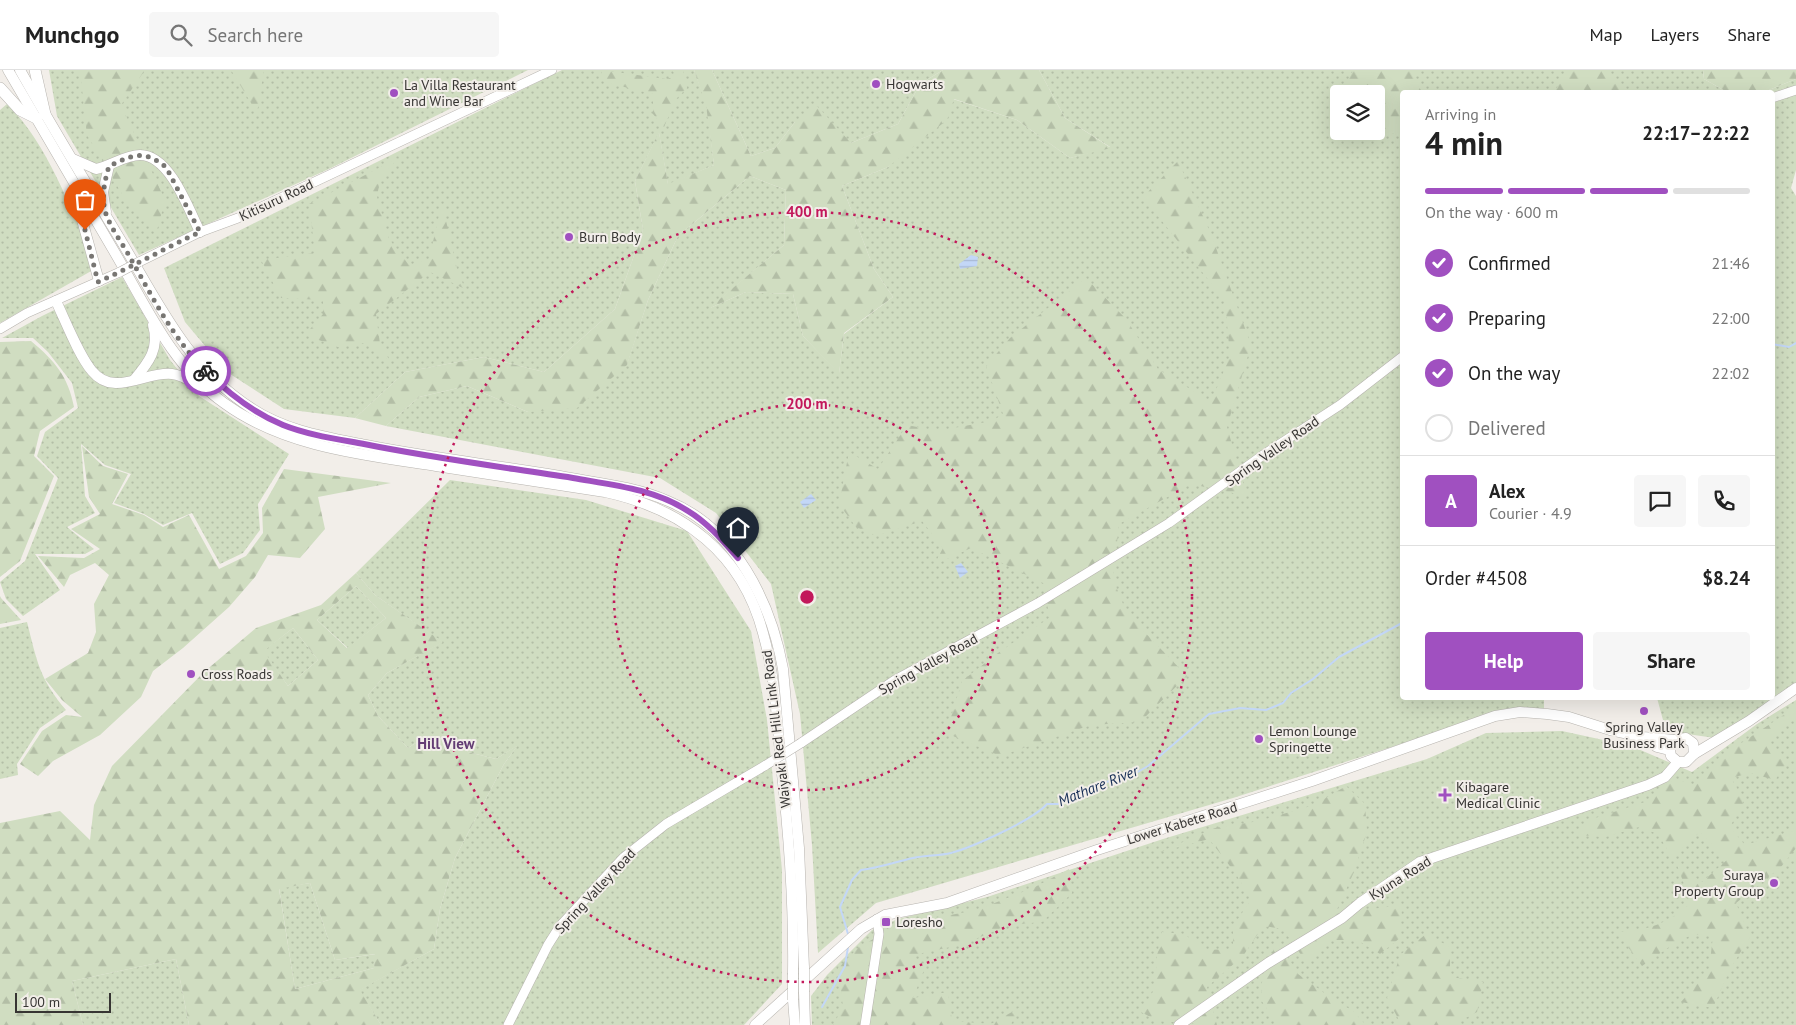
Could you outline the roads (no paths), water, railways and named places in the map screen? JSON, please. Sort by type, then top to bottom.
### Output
[{"type":"main road","name":"Waiyaki Red Hill Link Road","points":[[8,70],[72,158],[167,321],[193,358],[224,389],[271,420],[314,434],[390,450],[635,489],[670,501],[689,512],[722,540],[758,589],[778,640],[783,668],[799,848],[805,1025]]},
{"type":"main road","name":"Waiyaki Red Hill Link Road","points":[[20,70],[71,178],[151,320],[201,385],[223,403],[249,420],[290,437],[318,445],[399,461],[605,492],[630,498],[654,506],[683,520],[720,551],[750,596],[763,631],[770,664],[794,913],[793,1000],[795,1025]]},
{"type":"main road","points":[[0,88],[20,110],[41,116],[35,70]]},
{"type":"main road","points":[[72,158],[91,168],[109,166],[130,156],[141,155],[158,161],[166,167],[174,180],[200,232]]},
{"type":"main road","points":[[107,218],[103,192],[109,166]]},
{"type":"main road","points":[[71,178],[98,282]]},
{"type":"main road","points":[[56,301],[92,372],[103,380],[114,384],[149,376],[172,374],[201,385]]},
{"type":"main road","points":[[134,380],[149,362],[154,350],[156,340],[151,320]]},
{"type":"main road","points":[[1643,737],[1672,756],[1686,762],[1694,754],[1705,750],[1715,740],[1749,721],[1796,688]]},
{"type":"main road","name":"Lower Kabete Road","points":[[755,1025],[858,932],[877,919],[890,914],[947,903],[1097,850],[1312,781],[1495,716],[1520,712],[1547,714],[1643,737]]},
{"type":"main road","points":[[1643,737],[1674,740],[1686,738],[1693,743],[1715,740]]},
{"type":"main road","points":[[1672,756],[1674,740]]},
{"type":"main road","points":[[1693,743],[1694,754]]},
{"type":"main road","name":"Kyuna Road","points":[[1179,1025],[1261,968],[1342,918],[1360,903],[1420,862],[1648,785],[1664,777],[1672,756]]},
{"type":"street","name":"Kitisuru Road","points":[[0,329],[27,313],[120,272],[200,232],[238,218],[552,70]]},
{"type":"street","points":[[1775,97],[1796,90]]},
{"type":"street","name":"Spring Valley Road","points":[[508,1025],[548,945],[560,926],[623,858],[666,824],[802,743],[900,677],[1038,603],[1169,523],[1263,455],[1340,405],[1400,359]]},
{"type":"street","points":[[865,1025],[878,934],[877,919]]},
{"type":"water","points":[[971,255],[978,257],[977,266],[960,269],[959,264]]},
{"type":"water","points":[[811,494],[816,500],[804,508],[800,502]]},
{"type":"water","points":[[961,563],[968,572],[960,578],[955,566]]},
{"type":"waterway","name":"Mathare River","points":[[1775,345],[1789,347],[1796,343]]},
{"type":"waterway","name":"Mathare River","points":[[848,934],[840,907],[852,880],[861,870],[913,858],[961,850],[1016,825],[1047,804],[1058,804],[1103,783],[1136,773],[1148,766],[1209,714],[1240,708],[1266,710],[1283,703],[1291,693],[1313,679],[1339,657],[1400,624]]},
{"type":"waterway","points":[[822,1007],[845,966],[848,947]]},
{"type":"place","name":"Hogwarts","points":[[876,84]]},
{"type":"place","name":"La Villa Restaurant and Wine Bar","points":[[394,93]]},
{"type":"place","name":"Burn Body","points":[[569,237]]},
{"type":"place","name":"Cross Roads","points":[[191,674]]},
{"type":"place","name":"Spring Valley Business Park","points":[[1644,711]]},
{"type":"place","name":"Lemon Lounge Springette","points":[[1259,739]]},
{"type":"place","name":"Kibagare Medical Clinic","points":[[1445,795]]},
{"type":"place","name":"Suraya Property Group","points":[[1774,883]]},
{"type":"place","name":"Loresho","points":[[886,922]]},
{"type":"district","name":"Hill View","points":[[446,744]]}]
